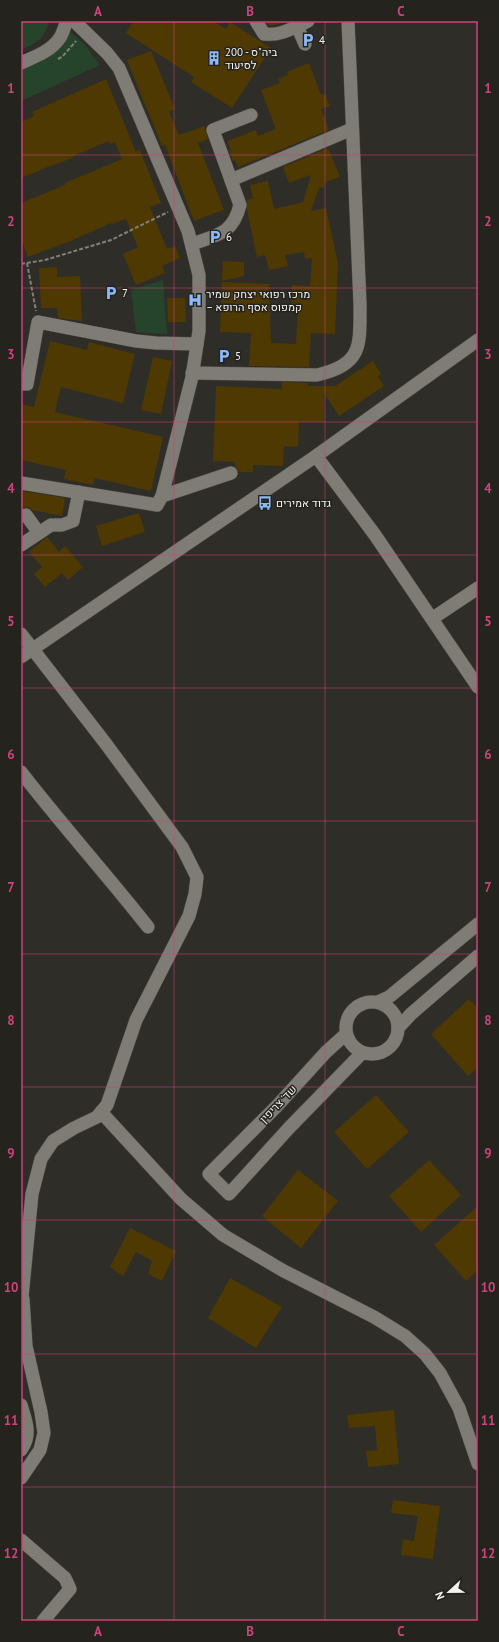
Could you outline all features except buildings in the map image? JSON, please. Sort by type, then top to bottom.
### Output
[{"type":"street","points":[[21,63],[50,48],[59,39],[67,21]]},
{"type":"street","points":[[21,483],[157,505],[162,496],[192,373],[197,344],[200,300],[199,275],[192,244],[119,68],[107,53],[74,21]]},
{"type":"street","points":[[256,21],[264,34],[271,35],[281,34],[302,24],[305,44]]},
{"type":"street","points":[[192,373],[317,375],[331,372],[343,367],[351,360],[357,347],[360,332],[360,311],[348,21]]},
{"type":"street","points":[[192,244],[231,227],[238,217],[240,205],[213,130],[251,115]]},
{"type":"street","points":[[231,180],[270,162],[352,129]]},
{"type":"street","points":[[21,384],[27,384],[38,322],[156,344],[197,344]]},
{"type":"street","points":[[21,657],[32,648],[316,456],[478,340]]},
{"type":"street","points":[[316,456],[375,535],[433,618],[478,687]]},
{"type":"street","points":[[162,496],[231,473]]},
{"type":"street","points":[[21,545],[52,525],[62,525],[73,521],[79,492]]},
{"type":"street","points":[[21,516],[26,515],[39,533]]},
{"type":"street","points":[[433,618],[478,588]]},
{"type":"street","points":[[21,634],[106,744],[182,847],[197,877],[195,894],[189,916],[136,1020],[107,1105],[97,1117],[74,1128],[53,1141],[41,1159],[32,1194],[22,1303],[26,1346],[26,1366],[41,1412],[44,1433],[40,1450],[21,1478]]},
{"type":"street","points":[[21,772],[55,816],[129,902],[148,928]]},
{"type":"street","points":[[378,1002],[393,1012],[397,1019],[397,1037],[387,1050],[379,1054],[371,1055],[362,1053],[352,1045],[346,1034],[347,1021],[353,1010],[365,1003],[378,1002],[389,996],[478,924]]},
{"type":"street","points":[[398,1028],[411,1014],[478,956]]},
{"type":"street","name":"שד' צריפין","points":[[346,1034],[326,1052],[276,1107],[209,1174],[229,1194],[289,1128],[362,1053]]},
{"type":"street","points":[[101,1112],[181,1199],[223,1235],[282,1270],[374,1317],[405,1336],[425,1354],[440,1373],[459,1408],[478,1464]]},
{"type":"street","points":[[21,1405],[28,1426],[26,1444],[21,1450]]},
{"type":"street","points":[[21,1540],[65,1578],[70,1589],[43,1621]]},
{"type":"path","points":[[21,264],[45,260],[111,240],[178,208]]},
{"type":"path","points":[[27,263],[38,322]]},
{"type":"green space","points":[[21,21],[49,22],[43,36],[33,44],[23,49],[21,45]]},
{"type":"green space","points":[[68,30],[84,44],[100,65],[21,101],[21,67]]},
{"type":"green space","points":[[163,280],[167,334],[136,332],[131,290]]},
{"type":"place","name":"4","points":[[308,40]]},
{"type":"place","name":"200 - ביה\"ס לסיעוד","points":[[214,58]]},
{"type":"place","name":"6","points":[[215,237]]},
{"type":"place","name":"7","points":[[111,293]]},
{"type":"place","name":"מרכז רפואי יצחק שמיר – קמפוס אסף הרופא","points":[[195,300]]},
{"type":"place","name":"5","points":[[224,356]]},
{"type":"place","name":"גדוד אמירים","points":[[265,503]]}]
